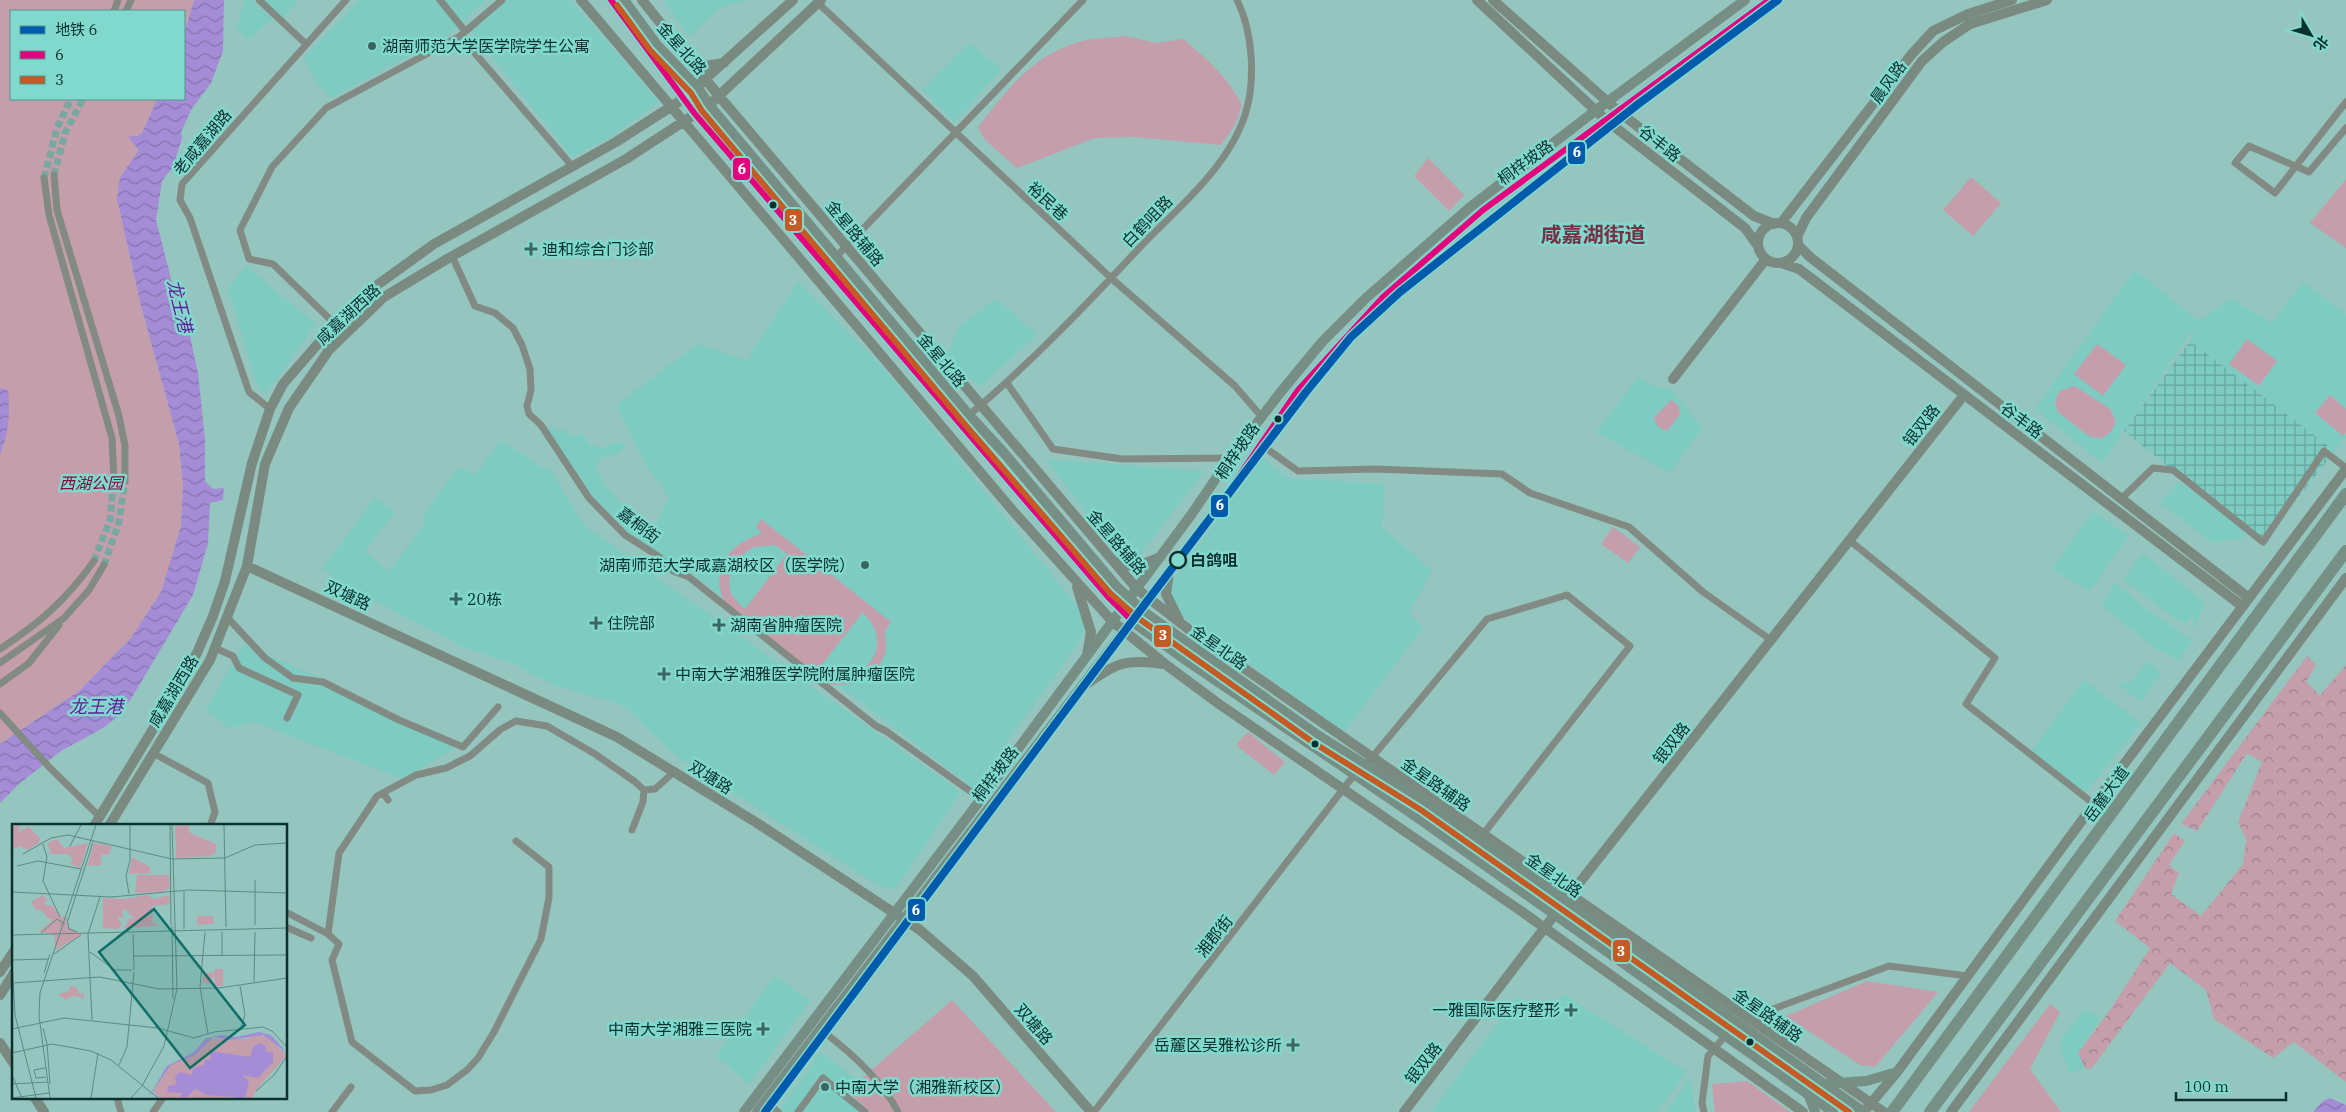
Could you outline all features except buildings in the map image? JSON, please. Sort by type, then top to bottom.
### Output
[{"type":"highway","name":"岳麓大道","points":[[1892,1112],[2346,494]]},
{"type":"highway","points":[[1930,1112],[2346,551]]},
{"type":"main road","name":"金星北路","points":[[611,0],[695,114],[1120,611],[1833,1112]]},
{"type":"main road","name":"金星北路","points":[[624,0],[657,45],[698,88],[709,105],[969,416],[1004,453],[1129,599],[1141,610],[1319,736],[1369,761],[1481,837],[1568,898],[1737,1023],[1864,1112]]},
{"type":"main road","name":"桐梓坡路","points":[[757,1112],[820,1029],[981,799],[1137,589],[1230,458],[1322,342],[1366,298],[1469,208],[1595,111],[1746,0]]},
{"type":"main road","name":"桐梓坡路","points":[[744,1112],[1083,686],[1217,508],[1298,390],[1383,297],[1483,210],[1607,121],[1769,0]]},
{"type":"main road","points":[[1824,1084],[1866,1081],[1898,1072]]},
{"type":"main road","points":[[1808,1095],[1815,1112]]},
{"type":"street","points":[[259,0],[306,44]]},
{"type":"street","name":"老咸嘉湖路","points":[[270,409],[249,392],[190,218],[180,200],[182,184],[346,0]]},
{"type":"street","points":[[440,0],[463,34],[573,166]]},
{"type":"street","points":[[336,325],[273,264],[249,259],[240,230],[272,167],[326,108],[463,34],[502,0]]},
{"type":"street","points":[[580,0],[685,121],[1006,503],[1075,581],[1124,632],[1164,664],[1545,929],[1803,1112]]},
{"type":"street","name":"金星路辅路","points":[[642,0],[719,96],[1137,589],[1148,600],[1369,761]]},
{"type":"street","name":"咸嘉湖西路","points":[[95,824],[175,693],[197,653],[213,616],[235,541],[252,462],[270,409],[283,384],[336,325],[373,288],[434,244],[616,142],[672,107],[698,88],[792,0]]},
{"type":"street","points":[[836,257],[1083,0]]},
{"type":"street","name":"白鹤咀路","points":[[969,416],[1007,383],[1111,278],[1210,175],[1231,147],[1245,115],[1250,82],[1250,48],[1237,0]]},
{"type":"street","name":"谷丰路","points":[[1478,0],[1595,111],[1745,228],[1758,246]]},
{"type":"street","name":"谷丰路","points":[[1493,0],[1619,112],[1754,216],[1777,223]]},
{"type":"street","name":"晨风路","points":[[1777,223],[1933,30],[1968,14],[2012,0]]},
{"type":"street","name":"晨风路","points":[[1797,241],[1806,218],[1922,62],[1943,42],[1970,24],[2047,0]]},
{"type":"street","name":"咸嘉湖西路","points":[[110,824],[210,660],[247,566],[265,464],[289,408],[329,350],[384,297],[452,256],[626,159],[709,105],[819,1]]},
{"type":"street","name":"裕民巷","points":[[819,1],[955,133],[1111,278],[1235,386],[1262,416]]},
{"type":"street","points":[[689,59],[704,66],[724,63]]},
{"type":"street","points":[[2346,102],[2297,166],[2275,193],[2235,163],[2249,146],[2297,166],[2309,172],[2346,128]]},
{"type":"street","points":[[54,175],[57,210],[119,416],[125,446],[125,481]]},
{"type":"street","points":[[44,178],[49,215],[112,438],[114,480]]},
{"type":"street","points":[[1777,223],[1791,228],[1797,241],[1792,257],[1781,263],[1766,259],[1758,246],[1758,240],[1763,230],[1777,223]]},
{"type":"street","name":"谷丰路","points":[[1797,241],[1810,257],[2248,598]]},
{"type":"street","name":"嘉桐街","points":[[452,256],[475,306],[495,313],[513,328],[530,369],[531,390],[527,406],[528,414],[541,425],[599,511],[625,535],[658,556],[673,570],[689,577],[876,726],[886,731],[981,799]]},
{"type":"street","points":[[1673,379],[1766,259]]},
{"type":"street","name":"谷丰路","points":[[1781,263],[1799,270],[2242,606]]},
{"type":"street","points":[[1007,383],[1053,449],[1122,459],[1230,458]]},
{"type":"street","name":"银双路","points":[[1404,1112],[1568,898],[1964,395]]},
{"type":"street","points":[[1260,444],[1298,471],[1375,469],[1502,474],[1530,493],[1628,527],[1703,592],[1771,640]]},
{"type":"street","points":[[1864,1112],[1898,1072],[2094,804],[2346,468],[2324,451],[2264,542],[2173,470],[2153,468],[2121,499]]},
{"type":"street","points":[[1849,540],[1994,658],[1966,704],[2094,804]]},
{"type":"street","points":[[1112,560],[1121,565],[1130,566],[1144,564],[1160,557]]},
{"type":"street","points":[[0,649],[44,619],[72,591],[94,561]]},
{"type":"street","points":[[0,684],[29,663],[64,618],[89,590],[104,565]]},
{"type":"street","name":"双塘路","points":[[247,566],[618,737],[675,771],[920,930],[973,976],[1093,1112]]},
{"type":"street","points":[[1169,572],[1166,594],[1182,625]]},
{"type":"street","points":[[1951,1112],[2346,578]]},
{"type":"street","points":[[1075,581],[1085,606],[1091,632],[1087,655]]},
{"type":"street","points":[[1369,761],[1487,619],[1567,595],[1630,646],[1481,837]]},
{"type":"street","points":[[227,617],[265,658],[292,678],[323,682],[399,720],[463,747],[498,707]]},
{"type":"street","points":[[0,663],[64,618]]},
{"type":"street","points":[[215,648],[233,656],[239,668],[298,695],[287,718]]},
{"type":"street","points":[[1083,686],[1105,670],[1129,661],[1164,664]]},
{"type":"street","points":[[0,713],[50,768],[100,816]]},
{"type":"street","points":[[328,934],[339,853],[377,796],[416,775],[446,768],[470,756],[501,729],[516,721],[547,726],[595,754],[644,790],[655,790],[675,771]]},
{"type":"street","points":[[153,754],[208,783],[216,812],[211,824]]},
{"type":"street","name":"湘郡街","points":[[1093,1112],[1354,776]]},
{"type":"street","points":[[632,830],[643,802],[644,790]]},
{"type":"street","points":[[383,793],[388,800]]},
{"type":"street","points":[[288,913],[328,934],[339,944],[332,960],[352,1042],[415,1090],[431,1090],[447,1084],[467,1070],[478,1058],[494,1032],[541,939],[549,897],[549,867],[516,841]]},
{"type":"street","name":"金星路辅路","points":[[1568,898],[1884,1112]]},
{"type":"street","points":[[288,928],[311,938]]},
{"type":"street","points":[[0,972],[12,953]]},
{"type":"street","points":[[1737,1023],[1889,966],[1968,976]]},
{"type":"street","points":[[0,995],[12,975]]},
{"type":"street","points":[[820,1029],[849,1051],[893,1102],[898,1112]]},
{"type":"street","points":[[1704,1112],[1702,1103],[1708,1056],[1725,1036]]},
{"type":"street","points":[[0,1043],[12,1061]]},
{"type":"street","points":[[798,1112],[824,1078],[865,1112]]},
{"type":"street","points":[[332,1112],[351,1087]]},
{"type":"street","points":[[36,1100],[44,1112]]},
{"type":"street","points":[[153,1112],[162,1100]]},
{"type":"street","points":[[765,1101],[778,1112]]},
{"type":"shaded area","points":[[245,0],[252,0],[272,19],[249,39],[236,29]]},
{"type":"shaded area","points":[[264,0],[298,0],[282,20]]},
{"type":"shaded area","name":"湖南师范大学医学院学生公寓","points":[[359,0],[486,0],[449,35],[331,98],[314,79],[304,58]]},
{"type":"shaded area","points":[[501,0],[571,0],[659,102],[608,139],[572,157],[470,30]]},
{"type":"shaded area","points":[[663,0],[748,0],[719,8],[689,37]]},
{"type":"shaded area","points":[[969,43],[1002,69],[954,122],[922,89]]},
{"type":"shaded area","points":[[246,266],[316,324],[266,394],[256,382],[228,289]]},
{"type":"shaded area","points":[[2135,270],[2199,321],[2231,298],[2272,323],[2303,282],[2346,314],[2346,437],[2335,451],[2190,341],[2197,324],[2102,463],[2035,409]]},
{"type":"shaded area","name":"湖南师范大学咸嘉湖校区（医学院）","points":[[798,281],[887,372],[1088,619],[1080,641],[973,788],[683,567],[675,571],[630,538],[586,494],[545,432],[550,425],[557,432],[565,429],[570,436],[584,434],[589,445],[595,443],[599,449],[616,442],[626,443],[619,454],[600,458],[595,467],[608,489],[627,509],[654,527],[669,497],[648,469],[616,405],[698,344],[747,360]]},
{"type":"shaded area","points":[[997,299],[1037,335],[979,387],[946,355],[959,326]]},
{"type":"shaded area","points":[[2190,341],[2335,451],[2263,542],[2124,431]]},
{"type":"shaded area","points":[[1639,376],[1649,384],[1672,390],[1702,428],[1670,473],[1596,432]]},
{"type":"shaded area","name":"中南大学湘雅医学院附属肿瘤医院","points":[[501,440],[543,468],[549,468],[585,526],[961,792],[895,889],[881,887],[677,757],[622,705],[553,685],[512,663],[465,648],[344,585],[322,569],[375,497],[395,512],[365,551],[389,571],[424,525],[423,516],[458,467],[475,475]]},
{"type":"shaded area","points":[[1263,458],[1289,478],[1385,484],[1382,528],[1432,570],[1409,614],[1423,628],[1344,732],[1179,614],[1169,586]]},
{"type":"shaded area","points":[[1045,459],[1205,471],[1129,569]]},
{"type":"shaded area","points":[[2179,481],[2247,533],[2243,539],[2212,542],[2160,503]]},
{"type":"shaded area","points":[[2093,511],[2129,536],[2090,591],[2052,569]]},
{"type":"shaded area","points":[[2144,554],[2205,603],[2193,631],[2193,615],[2187,623],[2174,618],[2124,580],[2135,563]]},
{"type":"shaded area","points":[[2114,582],[2145,608],[2192,640],[2179,660],[2156,649],[2102,606]]},
{"type":"shaded area","points":[[243,644],[335,685],[397,723],[455,747],[403,779],[254,722],[229,728],[206,710]]},
{"type":"shaded area","points":[[2147,662],[2161,673],[2141,701],[2119,686],[2122,681],[2130,683]]},
{"type":"shaded area","points":[[2084,680],[2141,723],[2084,794],[2030,753]]},
{"type":"shaded area","name":"中南大学湘雅三医院","points":[[775,976],[810,1001],[749,1084],[716,1056]]},
{"type":"shaded area","points":[[1563,994],[1687,1072],[1657,1112],[1431,1112],[1517,997],[1548,1016]]},
{"type":"shaded area","points":[[2085,1009],[2100,1019],[2078,1053],[2085,1068],[2069,1073],[2062,1052],[2061,1039]]},
{"type":"shaded area","name":"中南大学（湘雅新校区）","points":[[821,1052],[859,1081],[849,1093],[870,1112],[778,1112]]},
{"type":"shaded area","points":[[1690,1078],[1696,1112],[1665,1112]]},
{"type":"green space","name":"西湖公园","points":[[0,0],[194,0],[185,31],[185,10],[10,10],[10,100],[157,100],[142,133],[129,138],[139,150],[120,177],[117,199],[141,306],[179,444],[183,485],[181,526],[161,592],[130,639],[79,691],[0,744]]},
{"type":"green space","points":[[1124,36],[1157,43],[1183,39],[1223,77],[1242,105],[1235,125],[1221,145],[1135,137],[1095,138],[1017,168],[985,140],[978,127],[1011,86],[1035,64],[1064,47],[1082,41]]},
{"type":"green space","points":[[1428,158],[1464,195],[1449,211],[1414,176]]},
{"type":"green space","points":[[1971,177],[2001,203],[1973,236],[1943,210]]},
{"type":"green space","points":[[2346,179],[2346,248],[2310,223]]},
{"type":"green space","points":[[2247,339],[2277,361],[2259,386],[2229,364]]},
{"type":"green space","points":[[2097,344],[2126,365],[2103,396],[2074,374]]},
{"type":"green space","points":[[2075,386],[2110,409],[2116,421],[2111,432],[2102,438],[2090,437],[2058,412],[2055,403],[2059,391]]},
{"type":"green space","points":[[2330,395],[2346,409],[2346,432],[2343,436],[2315,413]]},
{"type":"green space","points":[[1671,400],[1678,405],[1680,414],[1668,430],[1663,430],[1656,424],[1654,417]]},
{"type":"green space","points":[[761,519],[891,622],[885,631],[886,650],[879,668],[872,676],[852,684],[829,685],[726,605],[719,580],[724,560],[739,544],[762,533],[756,527]],"holes":[[[775,545],[787,554],[745,609],[731,593],[729,582],[733,561],[754,547]],[[863,612],[873,626],[877,638],[874,656],[869,664],[854,674],[844,676],[828,673],[820,667]]]},
{"type":"green space","points":[[1613,527],[1640,547],[1628,563],[1601,544]]},
{"type":"green space","points":[[2307,656],[2316,665],[2306,682],[2320,695],[2346,665],[2346,1082],[2294,1042],[2273,1058],[2214,1019],[2206,990],[2170,963],[2091,1069],[2085,1068],[2078,1053],[2110,1010],[2150,948],[2115,921],[2174,833],[2185,841],[2169,865],[2179,873],[2171,894],[2201,916],[2243,864],[2246,839],[2238,822],[2262,762],[2247,753],[2197,831],[2181,824]]},
{"type":"green space","points":[[1248,732],[1285,762],[1274,775],[1236,745]]},
{"type":"green space","points":[[1867,981],[1938,992],[1875,1067],[1860,1065],[1786,1016]]},
{"type":"green space","points":[[952,1000],[1056,1112],[870,1112],[849,1093],[859,1081]]},
{"type":"green space","points":[[2050,1004],[2060,1012],[2030,1069],[2061,1112],[1969,1112]]},
{"type":"green space","points":[[1747,1081],[1790,1112],[1715,1112],[1712,1084]]},
{"type":"water","name":"龙王港","points":[[194,0],[224,0],[223,51],[211,83],[191,110],[181,132],[182,138],[173,167],[162,181],[156,220],[176,298],[188,327],[198,373],[205,439],[205,481],[213,489],[224,488],[223,500],[210,503],[208,543],[193,595],[131,699],[117,717],[103,728],[61,751],[20,783],[0,803],[0,744],[79,691],[130,639],[161,592],[181,526],[183,485],[179,444],[141,306],[117,199],[120,177],[139,150],[129,138],[130,136],[137,136],[142,133],[157,100],[185,100],[185,31]]},
{"type":"water","points":[[0,388],[8,390],[9,407],[7,431],[0,455]]},
{"type":"water","points":[[2330,1098],[2346,1105],[2346,1112],[2313,1112],[2323,1101]]},
{"type":"tunnel","points":[[44,178],[57,128],[71,100]]},
{"type":"tunnel","points":[[54,175],[65,133],[82,100]]},
{"type":"tunnel","points":[[94,561],[110,520],[114,480]]},
{"type":"tunnel","points":[[104,565],[119,522],[125,481]]},
{"type":"metro line","name":"6","points":[[765,1112],[1148,600],[1306,392],[1351,337],[1400,292],[1637,105],[1778,0]]},
{"type":"transit line","name":"6","points":[[611,0],[695,114],[1109,598],[1132,621],[1217,508],[1298,390],[1383,297],[1483,210],[1769,0]]},
{"type":"transit line","name":"3","points":[[617,5],[650,50],[691,93],[702,111],[962,421],[1110,593],[1138,618],[1314,743],[1421,810],[1849,1112]]},
{"type":"place","name":"湖南师范大学医学院学生公寓","points":[[372,46]]},
{"type":"place","name":"迪和综合门诊部","points":[[531,249]]},
{"type":"place","name":"白鸽咀","points":[[1178,560]]},
{"type":"place","name":"湖南师范大学咸嘉湖校区（医学院）","points":[[865,565]]},
{"type":"place","name":"20栋","points":[[456,599]]},
{"type":"place","name":"住院部","points":[[596,623]]},
{"type":"place","name":"湖南省肿瘤医院","points":[[719,625]]},
{"type":"place","name":"中南大学湘雅医学院附属肿瘤医院","points":[[664,674]]},
{"type":"place","name":"一雅国际医疗整形","points":[[1571,1010]]},
{"type":"place","name":"中南大学湘雅三医院","points":[[763,1029]]},
{"type":"place","name":"岳麓区吴雅松诊所","points":[[1293,1045]]},
{"type":"place","name":"中南大学（湘雅新校区）","points":[[825,1087]]},
{"type":"district","name":"咸嘉湖街道","points":[[1593,234]]}]
